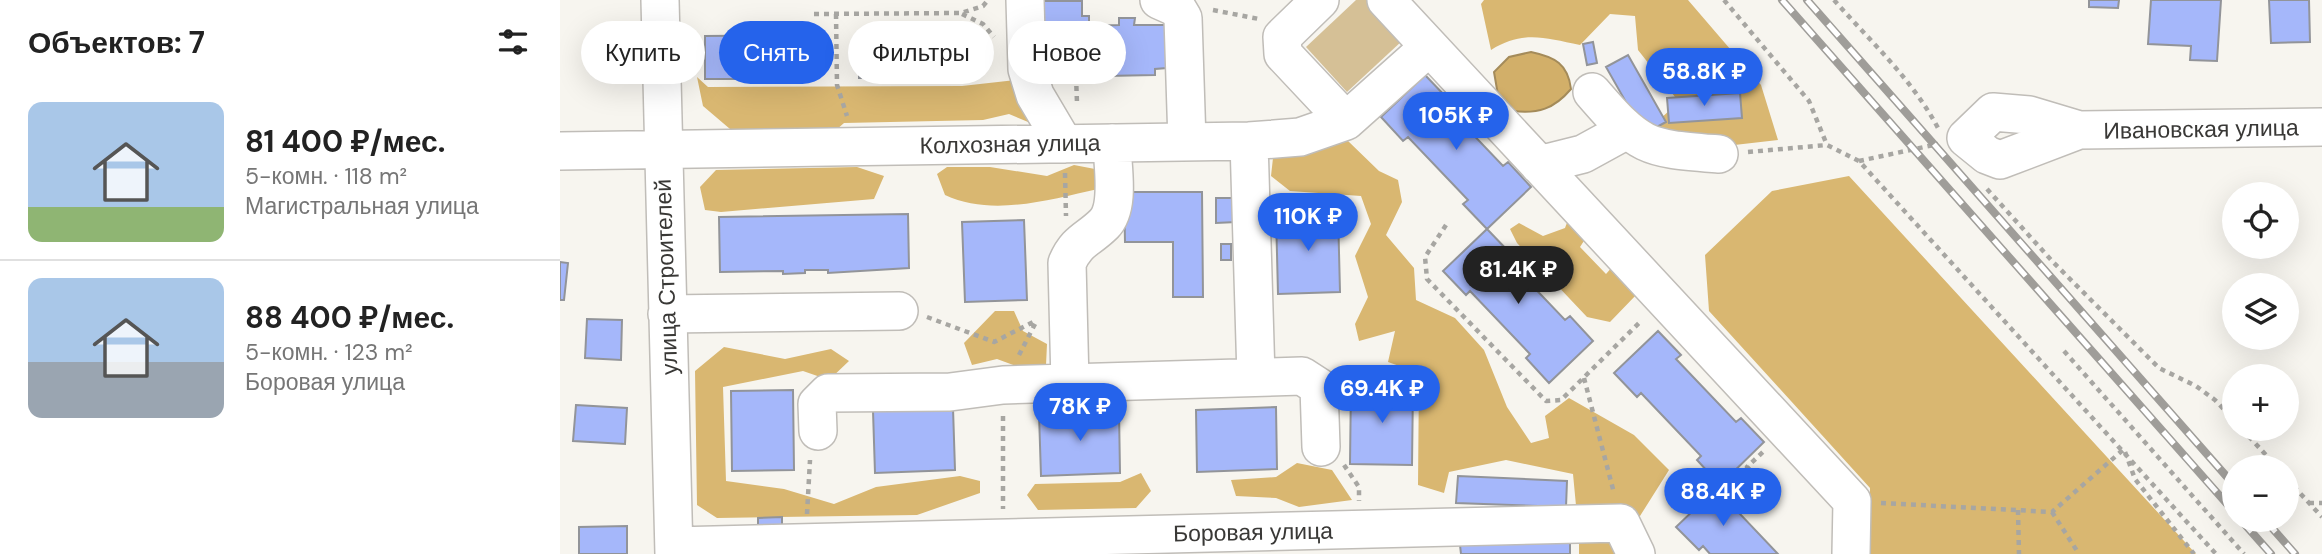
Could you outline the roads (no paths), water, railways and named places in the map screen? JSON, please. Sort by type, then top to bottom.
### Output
[{"type":"street","name":"улица Строителей","points":[[660,0],[674,550]]},
{"type":"street","points":[[1025,0],[1027,69],[1035,95],[1064,144]]},
{"type":"street","points":[[1159,0],[1177,8],[1183,18],[1187,142]]},
{"type":"street","points":[[1320,0],[1282,37],[1283,54],[1346,121]]},
{"type":"street","points":[[1386,0],[1852,501],[1852,554]]},
{"type":"street","name":"Колхозная улица","points":[[560,151],[1249,141],[1300,137],[1346,121],[1429,47]]},
{"type":"street","points":[[1592,92],[1625,131],[1656,148],[1719,155]]},
{"type":"street","name":"Ивановская улица","points":[[1956,140],[1993,112],[2029,115],[2080,130],[2322,127]]},
{"type":"street","points":[[1539,165],[1583,155],[1625,131]]},
{"type":"street","points":[[1249,141],[1256,377]]},
{"type":"street","points":[[1070,383],[1067,263],[1074,246],[1106,223],[1113,206],[1112,143]]},
{"type":"street","points":[[667,314],[899,311]]},
{"type":"street","points":[[818,431],[817,404],[828,393],[950,391],[1003,385],[1302,376],[1319,387],[1321,447]]},
{"type":"street","name":"Боровая улица","points":[[674,550],[805,543],[1004,538],[1214,544],[1299,542],[1358,530],[1442,541],[1629,539]]},
{"type":"railway","points":[[1782,0],[2222,498]]},
{"type":"railway","points":[[1807,0],[2222,471]]},
{"type":"railway","points":[[2252,532],[2271,554]]},
{"type":"railway","points":[[2276,532],[2295,554]]}]
